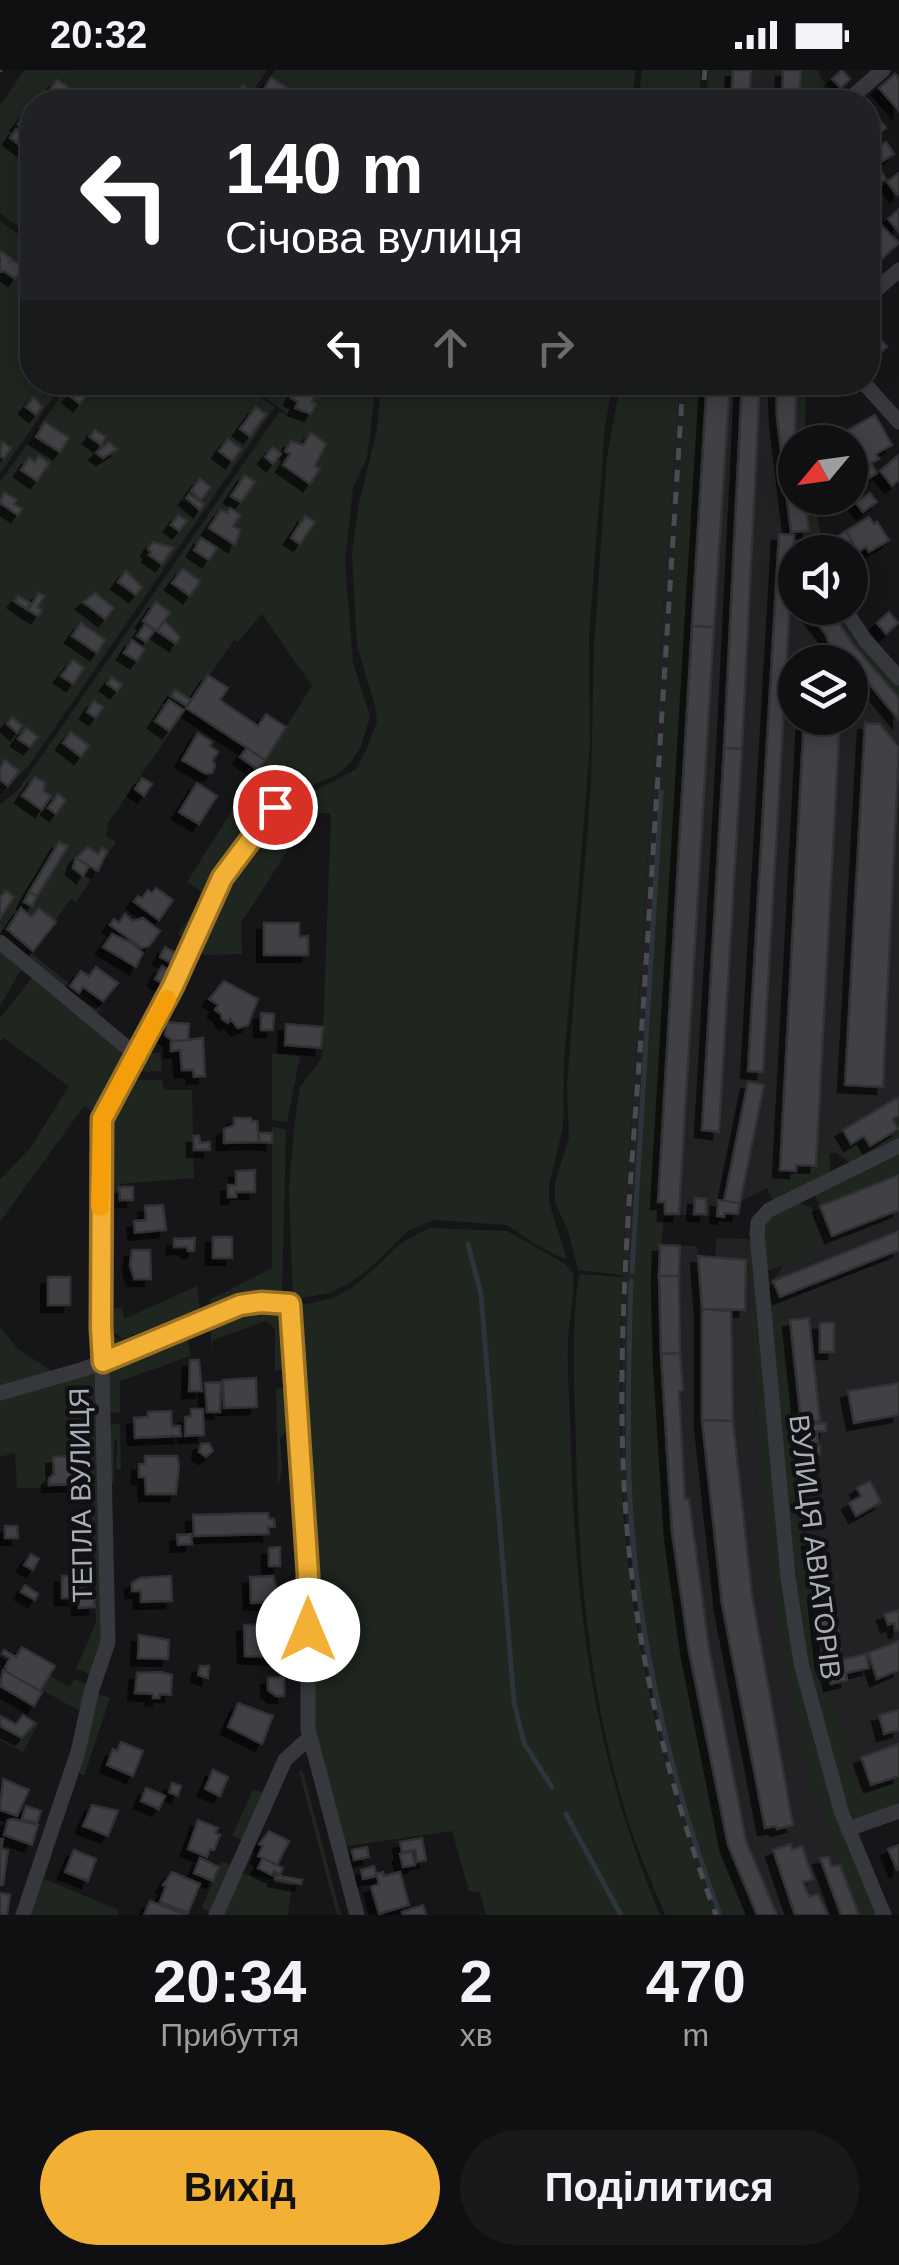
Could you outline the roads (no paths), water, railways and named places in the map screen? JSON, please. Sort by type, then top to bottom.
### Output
[{"type":"street","points":[[860,90],[883,70]]},
{"type":"street","points":[[880,287],[899,270]]},
{"type":"street","points":[[875,395],[899,422]]},
{"type":"street","points":[[856,625],[899,678]]},
{"type":"street","name":"ТЕПЛА ВУЛИЦЯ","points":[[23,1915],[74,1764],[108,1642],[99,1132],[222,878],[275,807]]},
{"type":"street","points":[[0,942],[136,1055]]},
{"type":"street","name":"ВУЛИЦЯ АВІАТОРІВ","points":[[884,1915],[848,1829],[812,1710],[791,1594],[757,1233],[758,1222],[769,1210],[899,1146]]},
{"type":"street","points":[[0,1394],[103,1362],[240,1305],[290,1304],[308,1574],[309,1738],[356,1915]]},
{"type":"street","points":[[216,1915],[285,1760],[309,1738]]},
{"type":"street","points":[[848,1829],[899,1810]]},
{"type":"waterway","points":[[632,1272],[661,792]]},
{"type":"waterway","points":[[468,1244],[481,1294],[514,1702],[524,1743],[552,1787]]},
{"type":"waterway","points":[[631,1281],[629,1478],[638,1589],[670,1755],[720,1915]]},
{"type":"waterway","points":[[566,1814],[621,1915]]},
{"type":"railway","points":[[703,90],[705,70]]},
{"type":"railway","points":[[682,395],[627,1239],[622,1423],[628,1539],[643,1648],[666,1757],[716,1915]]}]
